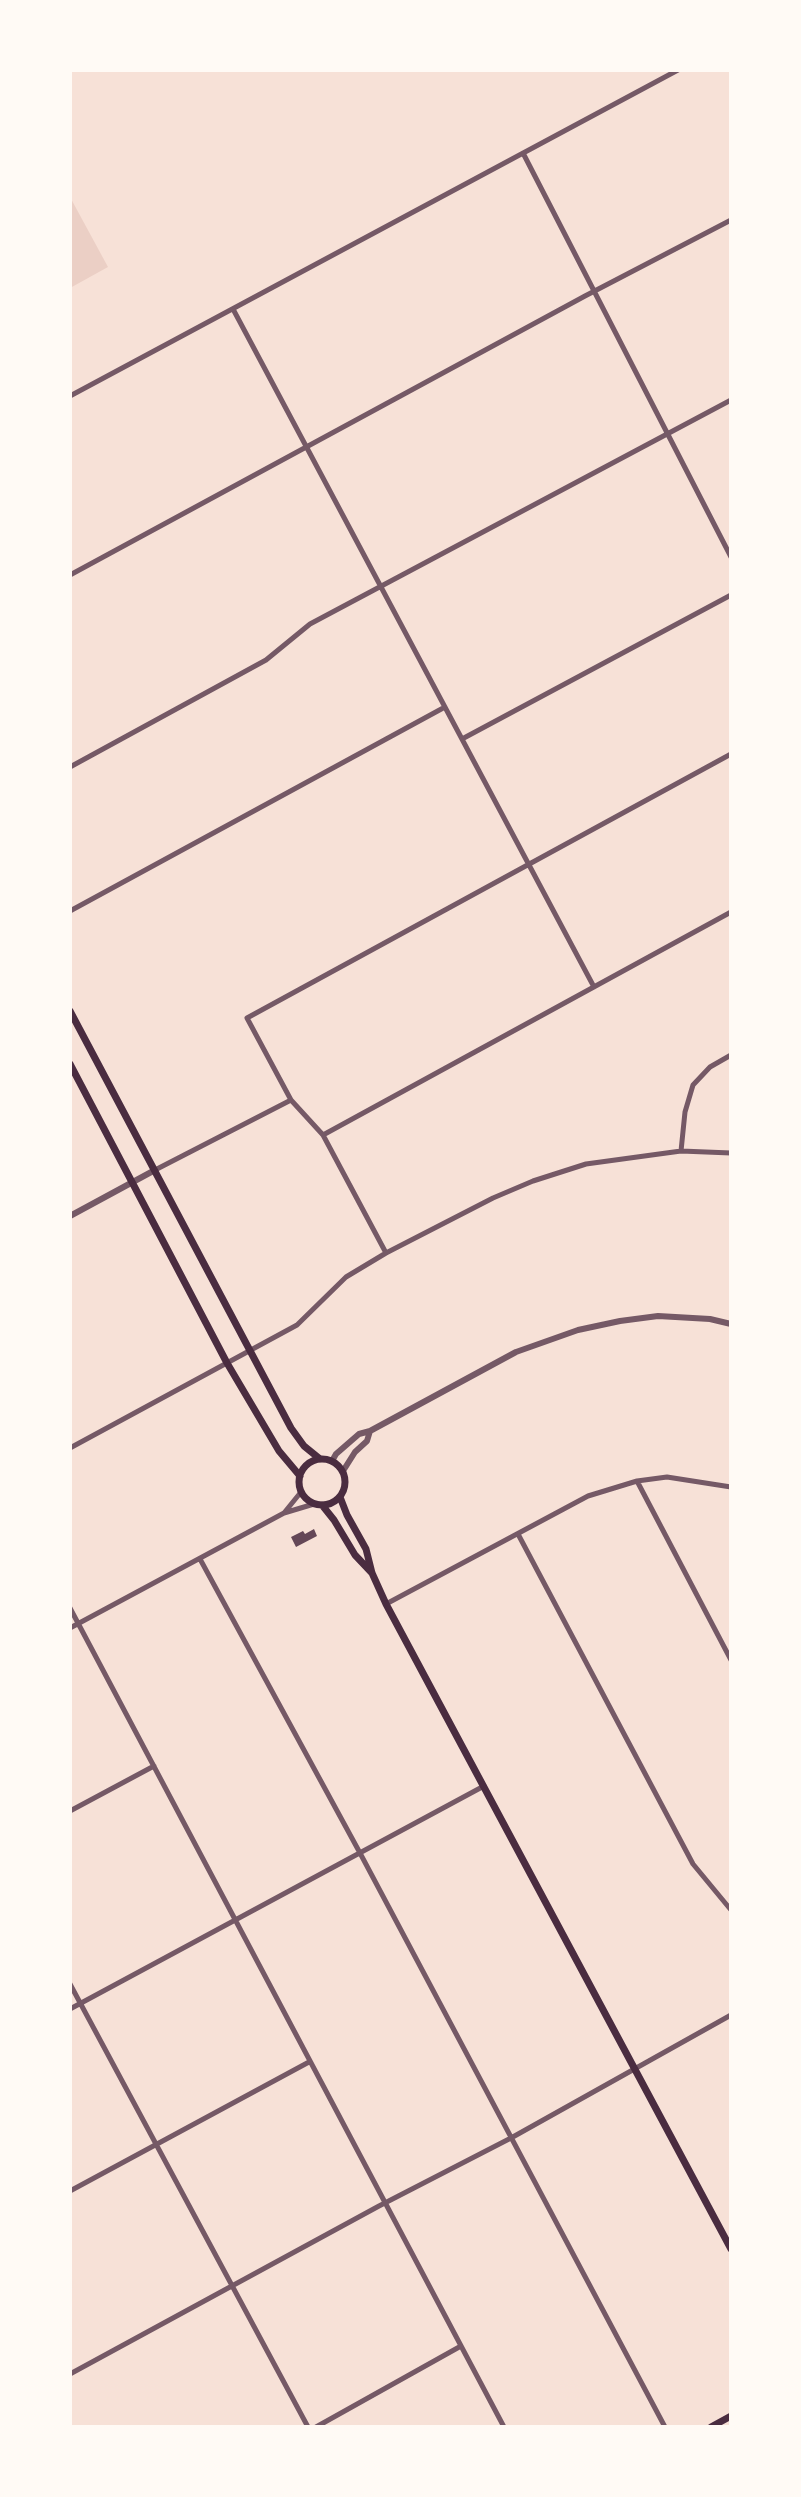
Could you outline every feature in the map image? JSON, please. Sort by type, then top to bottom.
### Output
[{"type":"main road","points":[[70,1011],[291,1428],[304,1447],[320,1459]]},
{"type":"main road","points":[[70,1064],[228,1363],[279,1451],[300,1476],[302,1492],[318,1504],[343,1534],[355,1555],[372,1573]]},
{"type":"main road","points":[[300,1476],[310,1462],[320,1459],[332,1461],[343,1471],[345,1484],[340,1497],[335,1502],[318,1504]]},
{"type":"main road","points":[[340,1497],[346,1514],[366,1549],[372,1573],[386,1604],[731,2249]]},
{"type":"main road","points":[[711,2427],[731,2416]]},
{"type":"street","points":[[70,396],[678,70]]},
{"type":"street","points":[[523,153],[731,557]]},
{"type":"street","points":[[70,575],[594,291],[731,220]]},
{"type":"street","points":[[233,309],[594,987]]},
{"type":"street","points":[[70,767],[266,660],[310,624],[731,401]]},
{"type":"street","points":[[462,739],[731,595]]},
{"type":"street","points":[[70,911],[445,707]]},
{"type":"street","points":[[386,1253],[323,1135],[291,1100],[247,1018],[731,754]]},
{"type":"street","points":[[323,1135],[731,912]]},
{"type":"street","points":[[681,1151],[685,1112],[693,1086],[710,1067],[731,1055]]},
{"type":"street","points":[[70,1216],[291,1100]]},
{"type":"street","points":[[70,1448],[297,1325],[346,1278],[386,1253],[493,1198],[533,1181],[586,1164],[681,1151],[731,1153]]},
{"type":"street","points":[[332,1461],[336,1454],[359,1434],[370,1431],[516,1352],[578,1329],[657,1316],[710,1319],[731,1324]]},
{"type":"street","points":[[343,1471],[355,1452],[367,1441],[370,1431]]},
{"type":"street","points":[[386,1604],[588,1496],[637,1481],[667,1477],[731,1487]]},
{"type":"street","points":[[637,1481],[731,1660]]},
{"type":"street","points":[[284,1513],[302,1492]]},
{"type":"street","points":[[70,1628],[284,1513],[318,1504]]},
{"type":"street","points":[[518,1534],[693,1864],[731,1910]]},
{"type":"street","points":[[200,1559],[360,1853],[665,2427]]},
{"type":"street","points":[[70,1608],[504,2427]]},
{"type":"street","points":[[70,1811],[154,1766]]},
{"type":"street","points":[[70,2008],[484,1786]]},
{"type":"street","points":[[70,1984],[308,2427]]},
{"type":"street","points":[[70,2374],[385,2203],[511,2138],[731,2015]]},
{"type":"street","points":[[70,2191],[309,2062]]},
{"type":"street","points":[[316,2427],[461,2346]]},
{"type":"shaded area","points":[[70,197],[108,267],[70,288]]},
{"type":"building","points":[[314,1529],[317,1536],[296,1547],[291,1537]]}]
